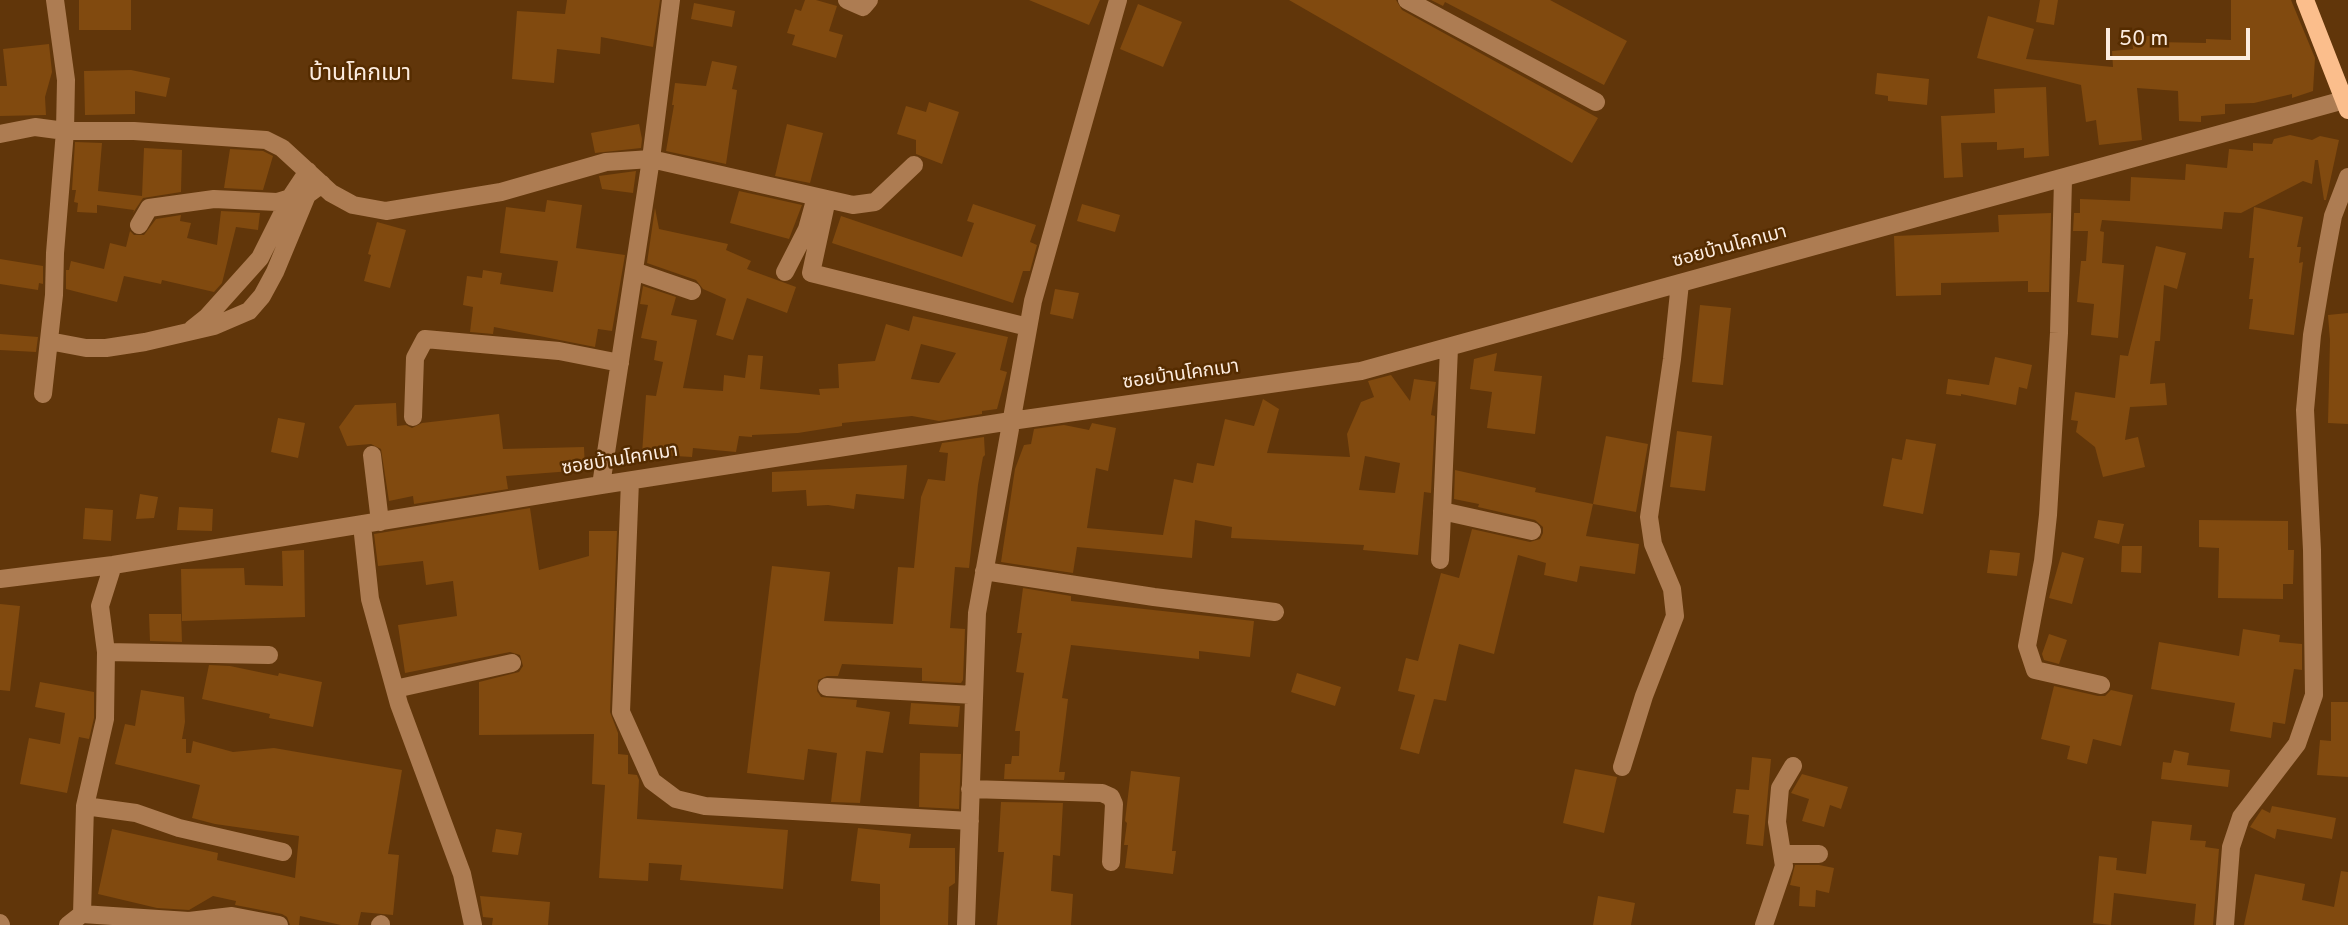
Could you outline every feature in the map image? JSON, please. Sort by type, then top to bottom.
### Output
[{"type":"main road","points":[[2305,0],[2346,105]]},
{"type":"street","points":[[43,394],[65,131],[66,80],[55,0]]},
{"type":"street","points":[[601,485],[651,159],[671,0]]},
{"type":"street","points":[[847,0],[863,7],[869,0]]},
{"type":"street","points":[[966,925],[977,613],[1033,301],[1118,0]]},
{"type":"street","points":[[1407,0],[1596,102]]},
{"type":"street","name":"ซอยบ้านโคกเมา","points":[[0,579],[113,565],[1011,421],[1361,372],[1680,283],[2346,105]]},
{"type":"street","points":[[0,134],[35,127],[65,131],[134,131],[266,140],[282,148],[331,193],[353,205],[386,211],[501,192],[606,162],[651,159],[853,205],[875,202],[914,165]]},
{"type":"street","points":[[186,333],[207,317],[260,258],[290,198],[307,171]]},
{"type":"street","points":[[2225,925],[2231,847],[2241,817],[2297,744],[2314,695],[2312,550],[2305,410],[2312,335],[2324,264],[2333,216],[2348,177]]},
{"type":"street","points":[[2063,180],[2059,333],[2048,515],[2043,561],[2027,646],[2035,670],[2101,685]]},
{"type":"street","points":[[49,341],[86,348],[106,348],[214,326],[249,310],[262,296],[275,272],[307,195],[322,184]]},
{"type":"street","points":[[139,225],[149,208],[214,199],[277,202],[290,198]]},
{"type":"street","points":[[821,198],[811,273],[1028,327]]},
{"type":"street","points":[[785,272],[821,198]]},
{"type":"street","points":[[634,271],[692,291]]},
{"type":"street","points":[[1622,767],[1644,696],[1675,616],[1672,589],[1653,544],[1649,517],[1680,283]]},
{"type":"street","points":[[413,417],[415,358],[425,339],[559,351],[620,363]]},
{"type":"street","points":[[1440,560],[1449,348]]},
{"type":"street","points":[[372,455],[370,599],[395,689],[462,874],[473,925]]},
{"type":"street","points":[[630,481],[621,712],[652,781],[676,799],[705,806],[970,821]]},
{"type":"street","points":[[1442,511],[1532,531]]},
{"type":"street","points":[[113,565],[100,606],[106,652],[105,719],[85,806],[75,920],[177,923],[232,916],[279,925]]},
{"type":"street","points":[[984,571],[1160,598],[1275,612]]},
{"type":"street","points":[[106,652],[269,655]]},
{"type":"street","points":[[395,689],[512,663]]},
{"type":"street","points":[[827,687],[974,695]]},
{"type":"street","points":[[1764,925],[1784,866],[1777,822],[1780,788],[1793,766]]},
{"type":"street","points":[[970,789],[1101,793],[1111,797],[1114,804],[1111,862]]},
{"type":"street","points":[[85,806],[136,813],[179,828],[283,852]]},
{"type":"street","points":[[1782,854],[1819,854]]},
{"type":"building","points":[[79,0],[131,0],[131,30],[79,30]]},
{"type":"building","points":[[567,0],[660,0],[653,47],[601,37],[600,54],[557,49],[554,83],[512,79],[517,11],[565,14]]},
{"type":"building","points":[[805,0],[837,6],[829,31],[843,35],[836,58],[792,45],[795,35],[787,33],[795,9],[801,11]]},
{"type":"building","points":[[1029,0],[1100,0],[1089,25]]},
{"type":"building","points":[[1289,0],[1396,0],[1402,10],[1598,118],[1572,163]]},
{"type":"building","points":[[1431,0],[1550,0],[1627,41],[1604,85],[1445,2],[1443,6]]},
{"type":"building","points":[[2040,0],[2058,0],[2054,25],[2036,22]]},
{"type":"building","points":[[2231,0],[2291,0],[2315,58],[2313,91],[2292,98],[2292,94],[2254,103],[2225,104],[2225,114],[2201,116],[2201,122],[2179,121],[2178,91],[2137,88],[2142,140],[2099,145],[2096,120],[2086,122],[2081,85],[1977,58],[1988,16],[2034,29],[2026,59],[2113,67],[2112,51],[2133,49],[2132,38],[2155,35],[2156,42],[2206,43],[2206,39],[2231,40]]},
{"type":"building","points":[[694,3],[735,11],[732,27],[691,19]]},
{"type":"building","points":[[1138,4],[1182,22],[1163,67],[1120,49]]},
{"type":"building","points":[[49,44],[52,72],[45,97],[46,115],[0,116],[0,86],[7,86],[3,49]]},
{"type":"building","points":[[712,61],[737,66],[732,89],[737,90],[726,164],[666,151],[675,83],[706,86]]},
{"type":"building","points":[[131,70],[170,78],[166,97],[135,91],[135,114],[85,115],[84,71]]},
{"type":"building","points":[[1877,73],[1929,79],[1927,105],[1888,101],[1888,96],[1875,94]]},
{"type":"building","points":[[2046,87],[2049,156],[2024,158],[2024,148],[1997,150],[1997,142],[1961,143],[1963,177],[1944,178],[1941,116],[1995,113],[1994,89]]},
{"type":"building","points":[[929,102],[959,112],[942,164],[916,154],[916,140],[897,134],[906,106],[926,112]]},
{"type":"building","points":[[639,124],[641,148],[595,153],[591,133]]},
{"type":"building","points":[[787,124],[823,133],[810,183],[775,176]]},
{"type":"building","points":[[2290,135],[2312,140],[2320,136],[2339,140],[2326,200],[2318,160],[2315,160],[2312,184],[2303,181],[2241,213],[2224,212],[2222,229],[2102,220],[2102,263],[2124,265],[2118,338],[2091,335],[2094,304],[2077,302],[2081,261],[2086,261],[2088,231],[2073,231],[2074,213],[2080,213],[2080,199],[2130,201],[2131,177],[2185,180],[2186,164],[2227,168],[2229,149],[2253,151],[2253,143],[2272,144],[2274,139]]},
{"type":"building","points":[[75,142],[102,143],[98,191],[142,196],[144,148],[182,150],[181,192],[143,198],[133,213],[134,210],[97,205],[97,213],[77,212],[78,203],[74,202],[76,190],[72,190]]},
{"type":"building","points":[[230,149],[263,151],[273,156],[263,190],[224,188]]},
{"type":"building","points":[[636,171],[633,193],[602,189],[599,176]]},
{"type":"building","points":[[739,191],[802,205],[789,239],[730,223]]},
{"type":"building","points":[[547,200],[582,205],[576,248],[625,255],[612,331],[598,329],[595,347],[494,327],[493,334],[470,332],[473,307],[463,305],[467,276],[482,278],[483,270],[502,273],[500,284],[553,292],[558,261],[500,253],[506,207],[545,212]]},
{"type":"building","points":[[973,204],[1036,225],[1030,242],[1037,245],[1030,271],[1023,271],[1013,303],[832,243],[841,216],[962,257],[974,223],[967,221]]},
{"type":"building","points":[[1082,204],[1120,215],[1115,232],[1077,221]]},
{"type":"building","points":[[2254,207],[2303,217],[2297,247],[2301,247],[2299,263],[2303,262],[2294,335],[2249,329],[2253,299],[2249,299],[2254,258],[2249,258]]},
{"type":"building","points":[[655,208],[659,229],[728,244],[726,250],[751,261],[747,269],[796,287],[787,313],[747,298],[733,340],[716,335],[726,299],[703,289],[696,280],[647,263]]},
{"type":"building","points":[[221,211],[260,213],[258,230],[236,227],[222,283],[214,292],[162,280],[161,284],[124,276],[117,302],[66,289],[66,270],[69,270],[71,261],[104,269],[110,243],[126,247],[130,231],[134,235],[144,235],[156,219],[181,215],[180,221],[191,223],[187,238],[217,245]]},
{"type":"building","points":[[2051,213],[2049,292],[2028,292],[2028,281],[1941,283],[1941,295],[1896,296],[1894,236],[1999,232],[1998,215]]},
{"type":"building","points":[[377,222],[406,230],[390,288],[364,281]]},
{"type":"building","points":[[2156,246],[2186,253],[2177,289],[2164,285],[2160,341],[2155,341],[2150,384],[2165,383],[2167,405],[2130,407],[2125,440],[2138,437],[2145,467],[2103,477],[2095,447],[2076,432],[2078,421],[2071,420],[2075,392],[2115,398],[2120,355],[2128,356]]},
{"type":"building","points":[[0,259],[43,266],[43,284],[39,283],[38,290],[0,284]]},
{"type":"building","points":[[643,286],[676,297],[671,315],[697,320],[683,388],[723,391],[724,375],[745,378],[748,355],[763,356],[760,389],[820,395],[819,389],[839,388],[838,364],[875,361],[886,324],[909,331],[913,316],[1008,337],[1000,370],[1007,372],[997,409],[982,411],[982,414],[939,421],[912,416],[842,423],[842,426],[798,433],[739,436],[736,452],[693,448],[692,457],[642,454],[646,395],[656,396],[663,362],[654,360],[657,341],[641,338],[648,305],[640,304]],"holes":[[[921,344],[956,353],[939,383],[911,379]]]},
{"type":"building","points":[[1055,289],[1079,293],[1073,319],[1050,314]]},
{"type":"building","points":[[1700,305],[1731,308],[1723,385],[1692,382]]},
{"type":"building","points":[[2348,313],[2348,424],[2328,423],[2328,315]]},
{"type":"building","points":[[0,334],[38,337],[36,352],[0,350]]},
{"type":"building","points":[[1497,353],[1494,371],[1542,376],[1535,434],[1487,428],[1492,392],[1470,389],[1474,359]]},
{"type":"building","points":[[1995,357],[2032,365],[2027,389],[2019,387],[2016,405],[1961,394],[1946,394],[1948,379],[1989,385]]},
{"type":"building","points":[[1391,375],[1410,401],[1414,379],[1436,382],[1431,415],[1435,416],[1431,493],[1424,492],[1418,555],[1363,550],[1364,545],[1231,538],[1232,527],[1195,520],[1192,558],[1077,547],[1073,573],[1001,562],[1015,469],[1024,445],[1031,444],[1034,429],[1064,425],[1089,430],[1092,423],[1116,428],[1108,471],[1096,468],[1087,528],[1163,535],[1174,479],[1193,483],[1197,463],[1214,466],[1225,419],[1254,426],[1263,399],[1279,409],[1267,453],[1350,457],[1347,434],[1361,402],[1374,397],[1368,381]],"holes":[[[1365,456],[1400,463],[1395,493],[1359,490]]]},
{"type":"building","points":[[396,403],[397,426],[406,425],[412,428],[422,423],[499,414],[503,449],[584,447],[585,470],[506,476],[508,489],[414,504],[413,496],[389,501],[381,449],[371,444],[347,446],[339,427],[355,405]]},
{"type":"building","points":[[278,418],[305,423],[298,458],[271,452]]},
{"type":"building","points":[[1677,431],[1712,436],[1705,491],[1670,487]]},
{"type":"building","points":[[1606,436],[1648,444],[1636,512],[1593,504]]},
{"type":"building","points":[[984,437],[985,455],[978,485],[969,568],[955,567],[950,628],[965,629],[961,683],[922,681],[922,668],[842,664],[838,676],[827,676],[818,680],[817,691],[821,697],[857,700],[856,707],[890,712],[883,753],[866,751],[860,803],[831,802],[837,753],[808,749],[804,780],[747,773],[772,566],[830,572],[824,621],[893,624],[898,567],[914,568],[921,497],[928,479],[945,481],[948,453],[939,452],[942,443]]},
{"type":"building","points":[[1906,439],[1936,444],[1923,514],[1883,506],[1892,458],[1902,460]]},
{"type":"building","points":[[907,465],[904,499],[856,494],[854,509],[828,505],[807,506],[806,490],[772,492],[772,472]]},
{"type":"building","points":[[1455,470],[1536,488],[1535,492],[1593,504],[1586,536],[1639,544],[1635,574],[1580,566],[1577,582],[1544,575],[1546,563],[1518,555],[1494,654],[1459,644],[1446,701],[1434,699],[1419,754],[1400,749],[1415,695],[1398,691],[1406,658],[1418,661],[1441,573],[1459,578],[1472,529],[1530,542],[1540,539],[1543,533],[1543,527],[1535,520],[1454,499]]},
{"type":"building","points":[[140,494],[158,497],[154,518],[136,519]]},
{"type":"building","points":[[179,507],[213,509],[212,531],[177,530]]},
{"type":"building","points":[[85,508],[113,510],[111,541],[83,539]]},
{"type":"building","points":[[530,508],[539,570],[589,556],[589,531],[617,531],[610,712],[618,733],[618,754],[628,755],[628,774],[637,775],[639,780],[637,819],[788,830],[783,889],[680,880],[682,865],[649,863],[648,881],[599,878],[605,785],[592,784],[594,734],[479,735],[479,682],[519,672],[523,666],[520,655],[510,652],[405,673],[398,625],[457,616],[453,581],[426,585],[423,561],[378,566],[374,534]]},
{"type":"building","points":[[2098,520],[2124,524],[2119,544],[2094,538]]},
{"type":"building","points":[[2199,520],[2288,521],[2288,550],[2294,550],[2293,584],[2283,584],[2283,599],[2218,598],[2219,548],[2199,547]]},
{"type":"building","points":[[2122,546],[2142,546],[2141,573],[2121,572]]},
{"type":"building","points":[[304,550],[305,617],[182,621],[181,569],[244,568],[245,585],[283,586],[282,551]]},
{"type":"building","points":[[1990,550],[2020,553],[2017,576],[1987,573]]},
{"type":"building","points":[[2062,552],[2084,558],[2072,604],[2049,598]]},
{"type":"building","points":[[1023,588],[1071,596],[1071,601],[1254,621],[1250,657],[1199,651],[1199,659],[1071,645],[1062,698],[1068,699],[1059,772],[1065,772],[1064,780],[1004,779],[1005,764],[1011,764],[1012,756],[1019,756],[1020,731],[1015,731],[1024,673],[1016,672],[1022,633],[1017,633]]},
{"type":"building","points":[[0,604],[20,606],[10,691],[0,690]]},
{"type":"building","points":[[149,614],[181,614],[182,642],[150,641]]},
{"type":"building","points":[[2243,629],[2280,635],[2279,642],[2302,644],[2302,670],[2294,669],[2285,724],[2273,722],[2271,738],[2230,731],[2235,703],[2151,689],[2159,642],[2239,656]]},
{"type":"building","points":[[2049,634],[2067,640],[2059,664],[2044,660],[2042,654]]},
{"type":"building","points":[[209,665],[230,666],[278,676],[279,673],[322,682],[313,727],[202,699]]},
{"type":"building","points":[[1297,673],[1341,687],[1335,706],[1291,692]]},
{"type":"building","points":[[40,682],[94,692],[94,718],[89,739],[79,737],[67,793],[20,784],[29,738],[60,744],[65,713],[35,707]]},
{"type":"building","points":[[2054,686],[2098,696],[2105,696],[2111,690],[2133,695],[2121,746],[2093,739],[2087,764],[2067,759],[2070,746],[2041,739]]},
{"type":"building","points":[[141,690],[184,697],[185,722],[182,739],[186,739],[186,753],[191,753],[193,741],[233,752],[274,748],[402,770],[388,854],[399,855],[393,915],[361,912],[358,925],[341,925],[300,916],[299,925],[290,925],[287,917],[282,914],[235,905],[236,901],[213,896],[189,910],[157,908],[98,894],[112,829],[218,853],[217,860],[295,878],[299,836],[215,824],[192,818],[200,785],[115,764],[125,724],[135,726]]},
{"type":"building","points":[[2331,702],[2348,702],[2348,777],[2317,775],[2320,740],[2331,741]]},
{"type":"building","points":[[911,703],[960,706],[958,727],[909,724]]},
{"type":"building","points":[[2174,750],[2189,753],[2187,765],[2230,770],[2228,787],[2161,779],[2163,762],[2171,763]]},
{"type":"building","points":[[920,753],[961,754],[959,809],[919,807]]},
{"type":"building","points":[[1752,757],[1771,759],[1763,846],[1746,844],[1749,815],[1733,813],[1736,789],[1749,790]]},
{"type":"building","points":[[1575,769],[1617,777],[1604,833],[1563,823]]},
{"type":"building","points":[[1131,771],[1180,777],[1172,851],[1176,851],[1173,874],[1125,868],[1128,845],[1124,845],[1125,821]]},
{"type":"building","points":[[1802,774],[1848,787],[1841,809],[1830,805],[1824,827],[1802,821],[1809,799],[1791,793]]},
{"type":"building","points":[[1001,802],[1063,803],[1060,856],[1053,855],[1051,891],[1073,894],[1071,925],[997,925],[1004,852],[998,852]]},
{"type":"building","points":[[2272,806],[2336,818],[2332,839],[2277,829],[2275,839],[2250,827],[2262,809],[2270,813]]},
{"type":"building","points":[[2152,821],[2192,825],[2190,840],[2206,841],[2205,847],[2219,849],[2213,925],[2194,925],[2196,904],[2114,893],[2111,925],[2093,923],[2099,856],[2117,858],[2116,870],[2146,874]]},
{"type":"building","points":[[858,828],[911,834],[909,848],[955,848],[955,883],[949,887],[948,925],[880,925],[880,884],[851,881]]},
{"type":"building","points":[[496,829],[522,833],[518,855],[492,852]]},
{"type":"building","points":[[1795,865],[1834,868],[1829,893],[1816,890],[1815,907],[1799,906],[1800,887],[1790,885]]},
{"type":"building","points":[[2341,871],[2348,872],[2348,925],[2244,925],[2255,874],[2305,884],[2302,900],[2334,907]]},
{"type":"building","points":[[480,896],[550,902],[548,925],[492,925],[493,918],[483,917]]},
{"type":"building","points":[[1598,896],[1635,903],[1631,925],[1593,925]]},
{"type":"district","name":"บ้านโคกเมา","points":[[360,75]]}]
